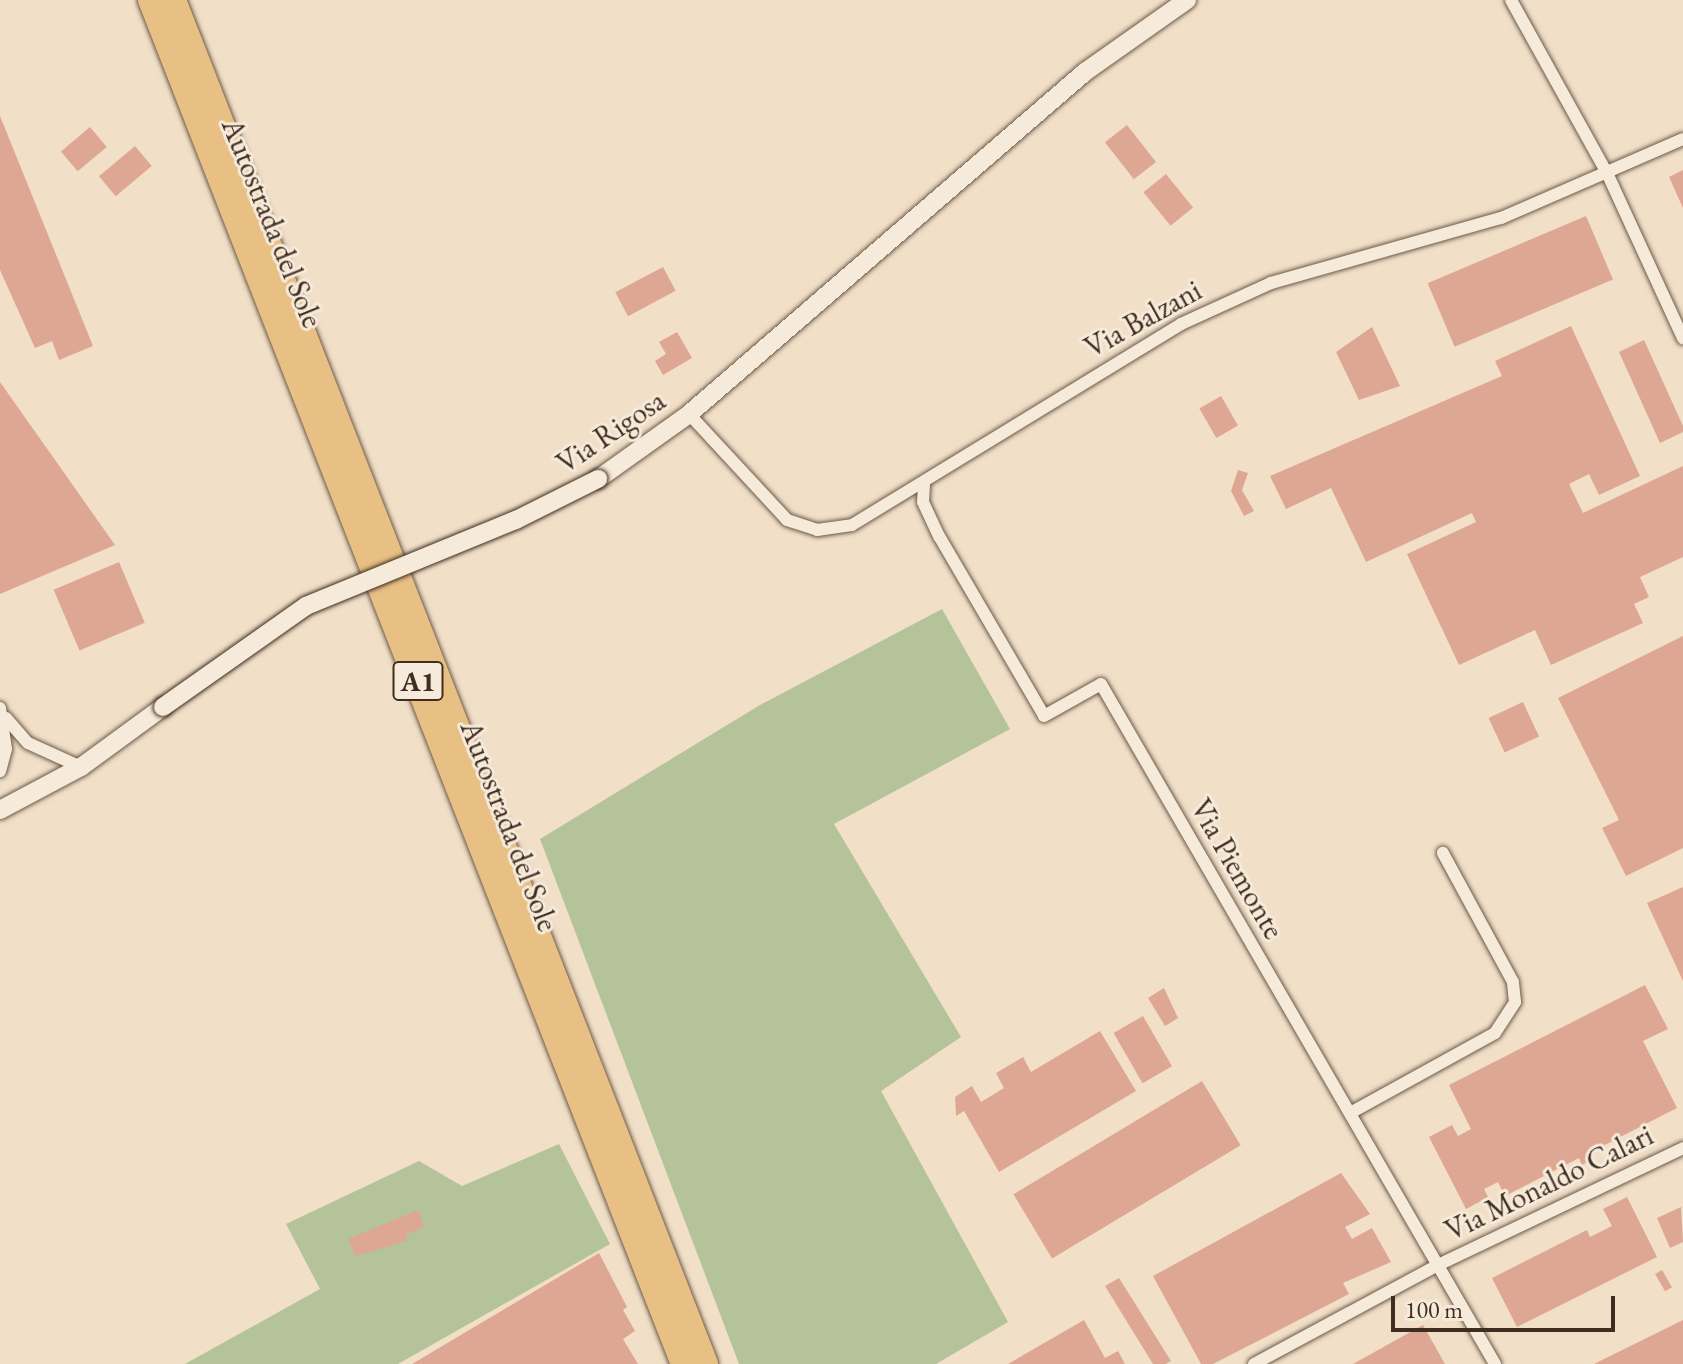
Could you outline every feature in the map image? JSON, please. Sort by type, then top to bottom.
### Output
[{"type":"highway","name":"Autostrada del Sole","points":[[150,0],[683,1364]]},
{"type":"highway","name":"Autostrada del Sole","points":[[174,0],[706,1364]]},
{"type":"main road","name":"Via Rigosa","points":[[0,810],[81,767],[306,606],[516,520],[598,479],[689,414],[1085,72],[1187,0]]},
{"type":"street","points":[[1511,0],[1607,173],[1683,338]]},
{"type":"street","name":"Via Balzani","points":[[689,414],[771,507],[799,525],[852,525],[1207,312],[1271,283],[1501,218],[1683,139]]},
{"type":"street","name":"Via Piemonte","points":[[924,484],[923,502],[939,536],[1044,716],[1101,684],[1228,908],[1352,1112],[1495,1364]]},
{"type":"street","points":[[3,713],[28,743],[81,767]]},
{"type":"street","points":[[0,771],[3,713]]},
{"type":"street","points":[[1352,1112],[1495,1033],[1515,1002],[1513,982],[1443,853]]},
{"type":"street","name":"Via Monaldo Calari","points":[[1254,1364],[1438,1265],[1683,1148]]},
{"type":"green space","points":[[942,609],[1010,729],[834,824],[961,1037],[881,1091],[1008,1322],[936,1364],[739,1364],[540,839],[760,705]]},
{"type":"green space","points":[[559,1144],[610,1244],[398,1364],[185,1364],[320,1289],[286,1224],[419,1161],[462,1186]]},
{"type":"building","points":[[0,116],[93,346],[59,360],[52,341],[35,348],[0,270]]},
{"type":"building","points":[[1127,125],[1156,162],[1134,179],[1105,142]]},
{"type":"building","points":[[90,127],[107,147],[78,171],[61,151]]},
{"type":"building","points":[[135,146],[152,166],[116,196],[99,176]]},
{"type":"building","points":[[1683,170],[1683,208],[1669,177]]},
{"type":"building","points":[[1166,174],[1193,207],[1171,226],[1143,192]]},
{"type":"building","points":[[1586,216],[1613,280],[1455,347],[1428,283]]},
{"type":"building","points":[[663,267],[676,291],[628,316],[615,292]]},
{"type":"building","points":[[1571,326],[1640,476],[1599,495],[1589,474],[1569,484],[1583,513],[1683,466],[1683,557],[1640,577],[1649,597],[1634,604],[1643,623],[1551,665],[1535,630],[1459,665],[1407,554],[1476,522],[1472,513],[1366,562],[1331,488],[1286,509],[1270,476],[1502,376],[1495,361]]},
{"type":"building","points":[[1372,327],[1400,386],[1359,400],[1336,352]]},
{"type":"building","points":[[677,332],[692,358],[663,375],[655,361],[666,354],[659,342]]},
{"type":"building","points":[[1644,340],[1683,426],[1683,432],[1660,443],[1619,352]]},
{"type":"building","points":[[0,382],[115,545],[0,594]]},
{"type":"building","points":[[1221,396],[1238,425],[1216,438],[1199,408]]},
{"type":"building","points":[[1238,470],[1248,473],[1242,490],[1254,511],[1244,516],[1231,491]]},
{"type":"building","points":[[119,562],[145,623],[79,650],[54,590]]},
{"type":"building","points":[[1683,636],[1683,848],[1626,876],[1602,828],[1619,820],[1558,698]]},
{"type":"building","points":[[1523,702],[1539,736],[1505,752],[1489,718]]},
{"type":"building","points":[[1683,887],[1683,981],[1647,903]]},
{"type":"building","points":[[1645,985],[1668,1029],[1643,1041],[1677,1108],[1591,1152],[1594,1159],[1582,1165],[1579,1158],[1505,1196],[1498,1182],[1484,1189],[1488,1197],[1466,1209],[1429,1137],[1452,1125],[1458,1136],[1471,1129],[1449,1085]]},
{"type":"building","points":[[1164,988],[1178,1018],[1165,1026],[1148,998]]},
{"type":"building","points":[[1143,1016],[1172,1066],[1143,1083],[1114,1033]]},
{"type":"building","points":[[1100,1031],[1136,1091],[999,1172],[964,1111],[956,1116],[955,1097],[972,1086],[981,1102],[1004,1088],[996,1073],[1023,1057],[1031,1072]]},
{"type":"building","points":[[1202,1081],[1241,1145],[1052,1259],[1013,1194]]},
{"type":"building","points":[[1341,1173],[1370,1214],[1345,1227],[1352,1239],[1372,1228],[1391,1262],[1343,1283],[1349,1294],[1213,1364],[1201,1364],[1153,1276]]},
{"type":"building","points":[[1627,1197],[1657,1257],[1517,1327],[1492,1278],[1587,1230],[1590,1237],[1612,1226],[1603,1209]]},
{"type":"building","points":[[1681,1207],[1683,1242],[1670,1248],[1657,1218]]},
{"type":"building","points":[[418,1210],[424,1227],[405,1235],[407,1241],[355,1256],[348,1239]]},
{"type":"building","points":[[599,1253],[627,1307],[623,1310],[635,1331],[623,1339],[638,1364],[412,1364]]},
{"type":"building","points":[[1662,1270],[1672,1287],[1665,1291],[1655,1274]]},
{"type":"building","points":[[1119,1278],[1171,1361],[1166,1364],[1153,1364],[1105,1286]]},
{"type":"building","points":[[1084,1320],[1105,1358],[1118,1351],[1125,1364],[1008,1364]]},
{"type":"building","points":[[1683,1320],[1683,1364],[1594,1364]]},
{"type":"building","points":[[1423,1325],[1445,1364],[1353,1364]]}]
